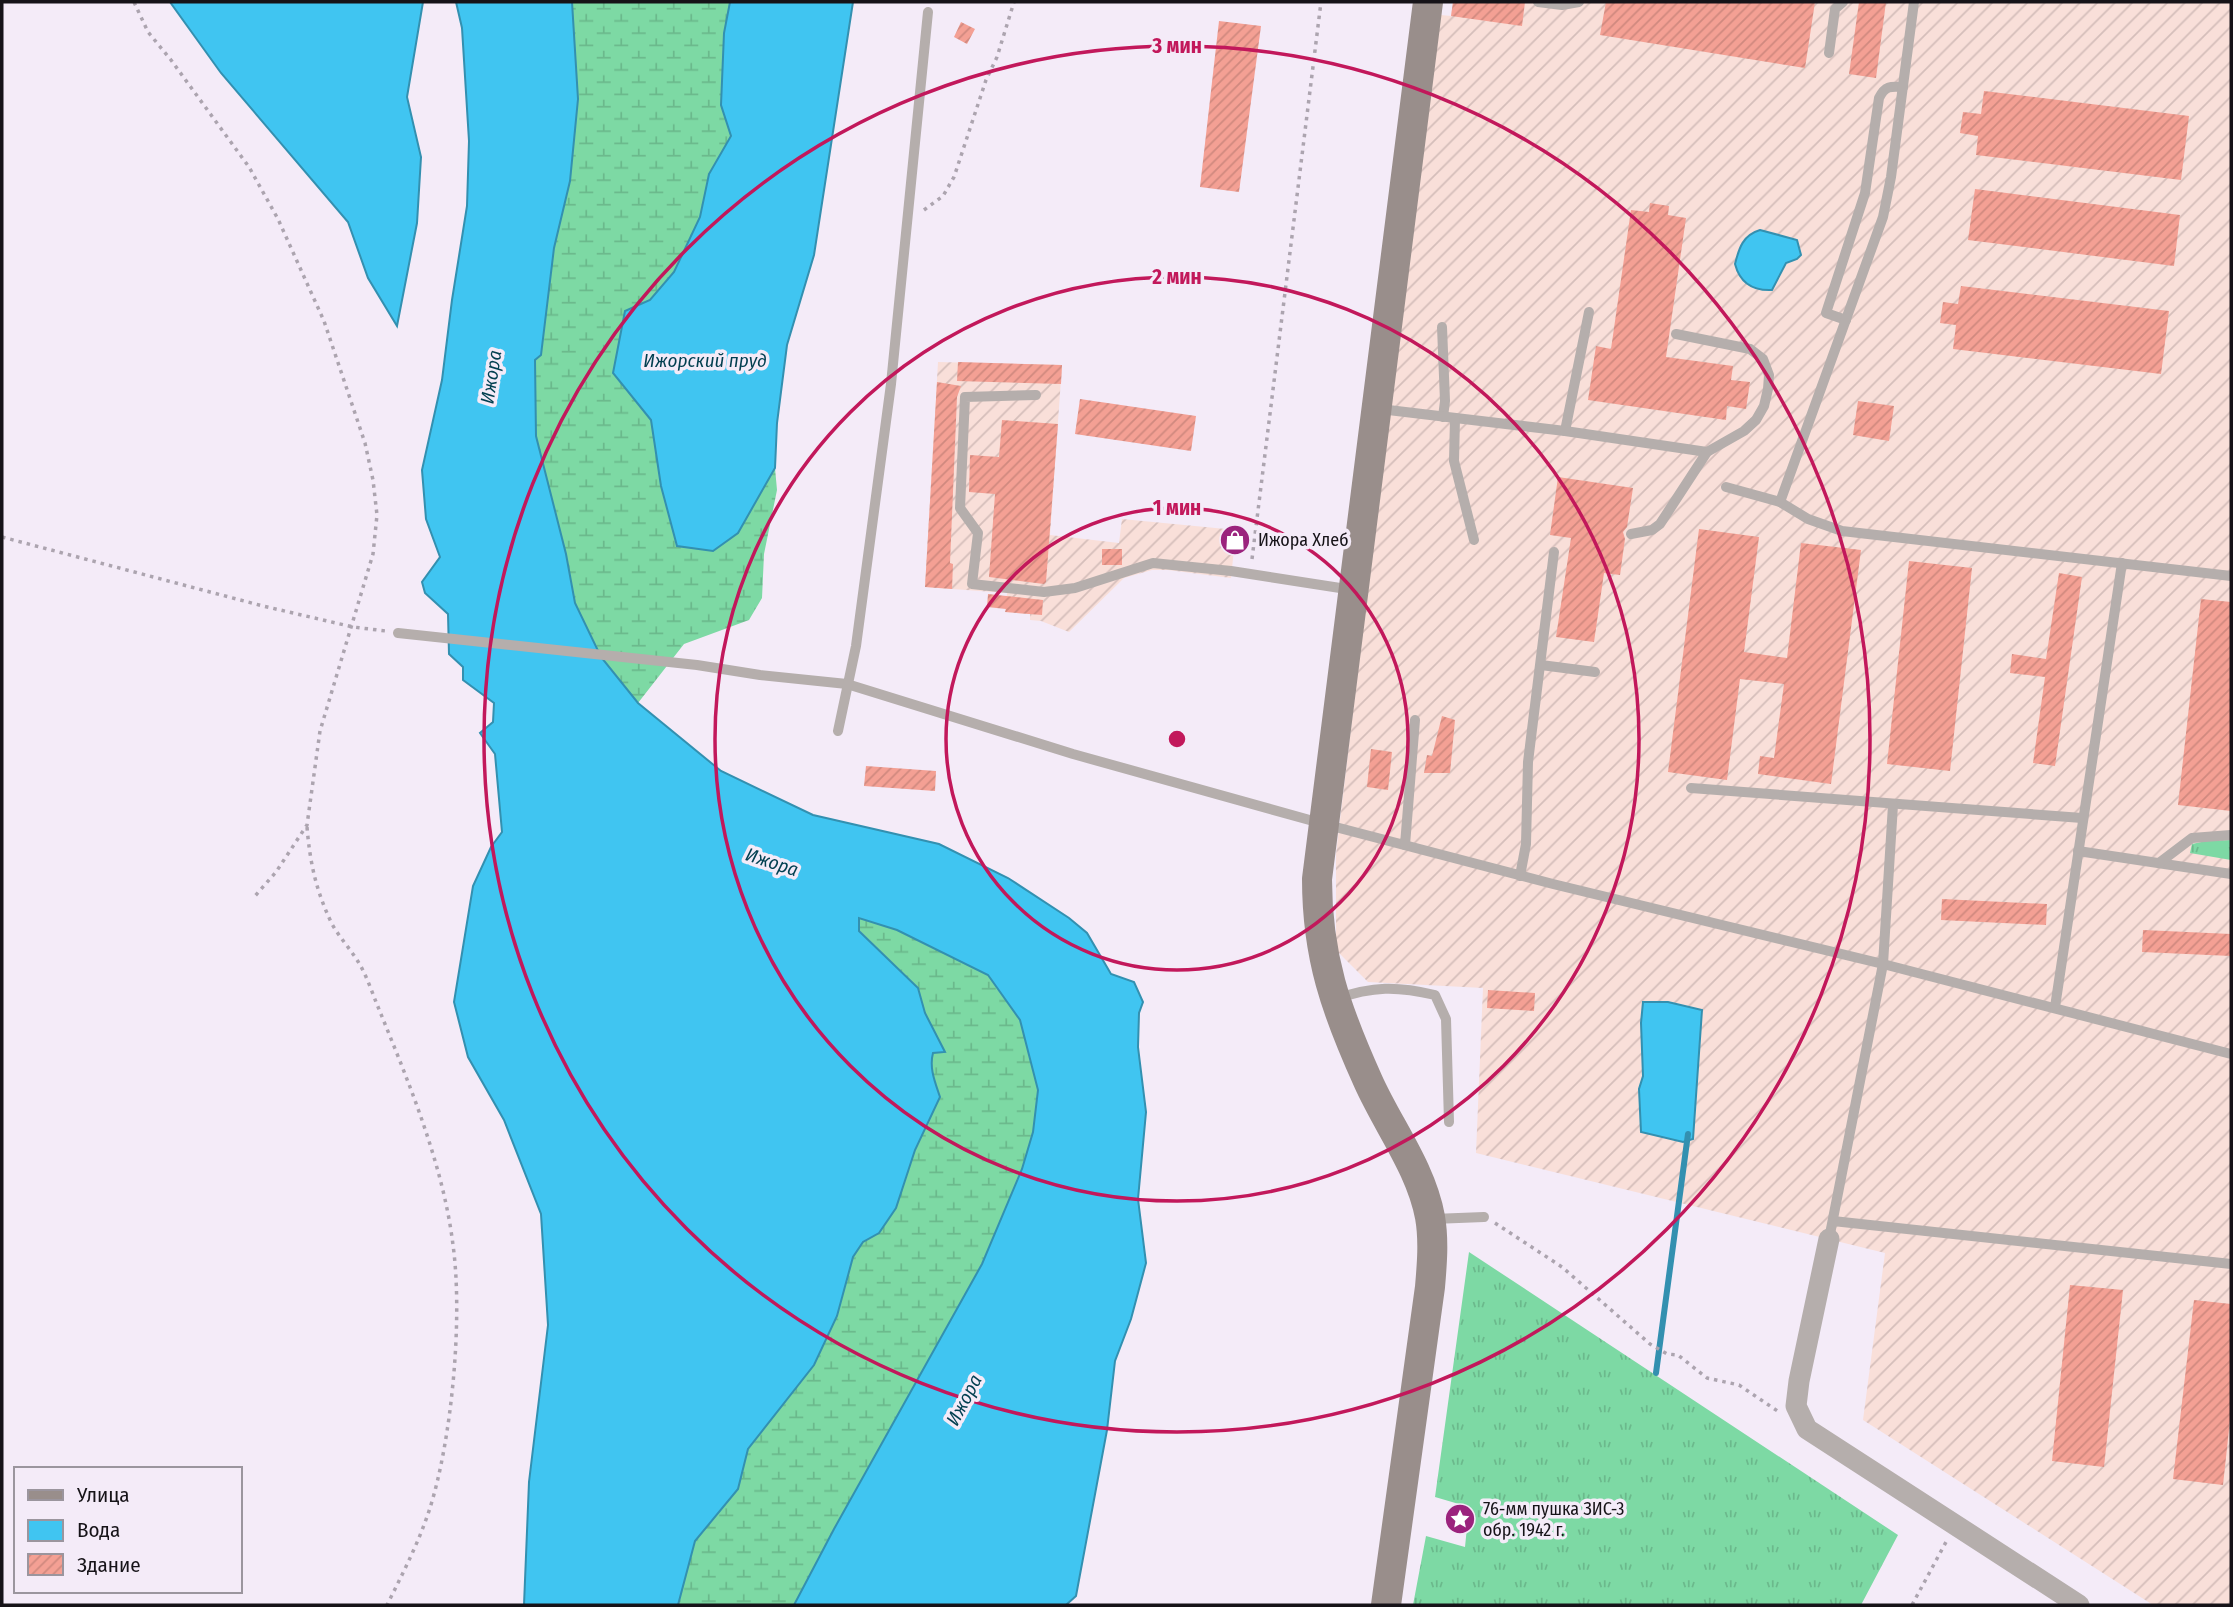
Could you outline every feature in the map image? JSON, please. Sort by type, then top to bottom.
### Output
[{"type":"main road","points":[[1386,1605],[1430,1287],[1432,1240],[1424,1193],[1367,1080],[1335,999],[1323,957],[1317,913],[1317,879],[1428,2]]},
{"type":"street","points":[[1831,1230],[1799,1381],[1796,1406],[1807,1429],[2079,1605]]},
{"type":"lane","points":[[1538,2],[1562,5],[1579,2]]},
{"type":"lane","points":[[1829,53],[1835,9],[1843,2]]},
{"type":"lane","points":[[1780,502],[1883,217],[1891,177],[1914,2]]},
{"type":"lane","points":[[838,731],[856,646],[889,398],[928,12]]},
{"type":"lane","points":[[1846,320],[1826,313],[1865,193],[1879,98],[1883,90],[1891,86],[1903,87]]},
{"type":"lane","points":[[1565,431],[1589,312]]},
{"type":"lane","points":[[1442,327],[1445,401],[1443,417]]},
{"type":"lane","points":[[1632,534],[1653,530],[1660,524],[1707,452],[1744,431],[1756,420],[1764,406],[1769,376],[1763,359],[1750,349],[1676,334]]},
{"type":"lane","points":[[1036,395],[965,397],[960,509],[978,533],[972,584],[1044,592],[1075,588],[1153,563],[1251,574],[1354,591]]},
{"type":"lane","points":[[1377,408],[1707,452]]},
{"type":"lane","points":[[1455,418],[1454,461],[1474,540]]},
{"type":"lane","points":[[1726,487],[1780,502],[1808,519],[1842,531],[2231,576]]},
{"type":"lane","points":[[1520,876],[1526,844],[1528,762],[1554,552]]},
{"type":"lane","points":[[2055,1007],[2122,563]]},
{"type":"lane","points":[[398,633],[847,684],[1073,754],[1324,824],[1520,876],[2055,1007],[2231,1054]]},
{"type":"lane","points":[[1541,665],[1595,672]]},
{"type":"lane","points":[[1405,845],[1415,720]]},
{"type":"lane","points":[[1691,788],[2082,818]]},
{"type":"lane","points":[[1894,805],[1883,964],[1831,1230],[2231,1264]]},
{"type":"lane","points":[[1407,822],[1418,817]]},
{"type":"lane","points":[[2159,863],[2192,838],[2231,835]]},
{"type":"lane","points":[[2078,850],[2231,874]]},
{"type":"lane","points":[[1335,999],[1379,987],[1407,988],[1435,995],[1446,1019],[1449,1122]]},
{"type":"lane","points":[[1430,1219],[1484,1217]]},
{"type":"path","points":[[134,2],[148,32],[249,167],[278,219],[324,321],[365,443],[373,480],[377,516],[373,554],[320,731],[307,825],[311,866],[321,898],[333,926],[361,966],[422,1123],[442,1189],[453,1244],[455,1332],[445,1440],[430,1507],[414,1550],[387,1605]]},
{"type":"path","points":[[908,221],[943,196],[954,177],[986,80],[998,57],[1014,2]]},
{"type":"path","points":[[1251,574],[1321,2]]},
{"type":"path","points":[[2,537],[263,606],[398,633]]},
{"type":"path","points":[[255,896],[276,872],[307,825]]},
{"type":"path","points":[[1484,1217],[1516,1235],[1562,1267],[1650,1344],[1667,1354],[1678,1355],[1707,1378],[1739,1385],[1807,1429]]},
{"type":"path","points":[[1912,1605],[1955,1525]]},
{"type":"shaded area","points":[[1453,2],[2231,2],[2231,1605],[2153,1605],[1863,1420],[1885,1253],[1476,1153],[1483,988],[1368,982],[1336,950],[1336,854],[1401,307],[1441,15],[1451,16]]},
{"type":"shaded area","name":"Ижора Хлеб","points":[[938,362],[1062,365],[1050,535],[1119,543],[1122,519],[1226,529],[1224,547],[1234,549],[1231,578],[1152,570],[1124,578],[1069,632],[1041,621],[1030,620],[1030,614],[1005,612],[1007,593],[925,587]]},
{"type":"green space","points":[[572,2],[730,2],[724,33],[721,105],[731,136],[709,174],[700,217],[674,272],[650,300],[625,311],[613,373],[651,420],[661,486],[738,533],[775,468],[777,490],[764,554],[762,598],[749,620],[684,644],[638,703],[601,657],[575,603],[566,554],[536,436],[535,360],[541,355],[554,248],[570,181],[578,99]]},
{"type":"green space","points":[[2231,840],[2231,860],[2190,853],[2192,844]]},
{"type":"green space","points":[[859,918],[897,930],[988,975],[1020,1020],[1038,1090],[1033,1132],[1022,1169],[982,1264],[794,1605],[678,1605],[695,1541],[738,1489],[748,1449],[814,1365],[837,1316],[853,1257],[863,1242],[879,1233],[896,1208],[915,1150],[940,1097],[931,1062],[933,1053],[944,1051],[925,1013],[918,988],[859,930]]},
{"type":"green space","points":[[1469,1252],[1898,1535],[1861,1605],[1413,1605],[1426,1536],[1465,1547],[1469,1507],[1435,1497]]},
{"type":"water","points":[[170,2],[423,2],[407,97],[421,157],[417,223],[397,326],[368,278],[348,222],[221,73]]},
{"type":"water","name":"Ижора","points":[[456,2],[572,2],[578,99],[570,181],[554,248],[541,355],[535,360],[536,436],[566,554],[575,603],[601,657],[638,703],[721,771],[813,815],[939,844],[1008,878],[1087,933],[1111,974],[1134,982],[1143,1002],[1139,1013],[1138,1047],[1146,1112],[1138,1199],[1146,1263],[1131,1319],[1115,1361],[1107,1430],[1076,1596],[1066,1605],[794,1605],[982,1264],[1022,1169],[1033,1132],[1038,1090],[1020,1020],[988,975],[897,930],[859,918],[859,931],[918,988],[925,1013],[945,1052],[933,1053],[932,1070],[940,1097],[915,1150],[896,1208],[879,1233],[863,1242],[853,1257],[837,1316],[814,1365],[748,1449],[738,1489],[695,1541],[678,1605],[524,1605],[529,1482],[548,1325],[541,1214],[504,1120],[468,1057],[454,1002],[473,886],[491,847],[502,832],[495,754],[480,733],[493,722],[494,703],[463,680],[463,667],[449,654],[448,614],[425,593],[422,582],[440,557],[426,519],[422,470],[442,380],[467,206],[469,141],[462,28]]},
{"type":"water","name":"Ижорский пруд","points":[[730,2],[853,2],[814,255],[787,345],[777,423],[775,468],[738,533],[713,551],[677,546],[661,486],[651,420],[613,373],[625,311],[650,300],[674,272],[700,217],[709,174],[731,136],[721,105],[724,33]]},
{"type":"water","points":[[1760,230],[1797,240],[1801,255],[1786,263],[1772,290],[1758,289],[1748,284],[1740,276],[1735,264],[1743,243],[1749,235]]},
{"type":"water","points":[[1643,1002],[1668,1002],[1702,1010],[1693,1139],[1683,1142],[1641,1132],[1639,1089],[1643,1076]]},
{"type":"building","points":[[1453,2],[1525,2],[1522,26],[1451,16]]},
{"type":"building","points":[[1606,2],[1815,2],[1805,68],[1600,35]]},
{"type":"building","points":[[1859,2],[1886,2],[1876,78],[1849,74]]},
{"type":"building","points":[[1219,21],[1261,26],[1239,192],[1200,187]]},
{"type":"building","points":[[961,22],[975,29],[967,44],[954,37]]},
{"type":"building","points":[[1984,91],[2189,116],[2181,180],[1976,155],[1978,136],[1960,133],[1963,112],[1981,114]]},
{"type":"building","points":[[1975,189],[2180,215],[2174,266],[1968,240]]},
{"type":"building","points":[[1650,203],[1669,206],[1668,215],[1686,218],[1666,357],[1733,366],[1731,380],[1750,382],[1746,409],[1727,406],[1726,420],[1588,400],[1596,346],[1611,349],[1631,210],[1649,212]]},
{"type":"building","points":[[1961,286],[2169,311],[2161,374],[1953,349],[1956,325],[1940,323],[1943,302],[1958,304]]},
{"type":"building","points":[[958,362],[1062,365],[1061,384],[957,381]]},
{"type":"building","points":[[937,382],[961,386],[957,397],[950,563],[953,564],[952,589],[925,587]]},
{"type":"building","points":[[1080,399],[1196,416],[1191,451],[1075,434]]},
{"type":"building","points":[[1858,401],[1894,406],[1889,441],[1853,435]]},
{"type":"building","points":[[1002,420],[1058,424],[1044,584],[989,577],[995,494],[969,492],[970,455],[999,457]]},
{"type":"building","points":[[1558,477],[1633,488],[1627,527],[1623,532],[1625,539],[1620,575],[1604,573],[1594,642],[1556,637],[1571,538],[1550,535]]},
{"type":"building","points":[[1699,529],[1759,537],[1744,652],[1787,658],[1801,543],[1861,550],[1831,784],[1758,774],[1760,756],[1774,758],[1784,684],[1740,679],[1727,780],[1668,772]]},
{"type":"building","points":[[1102,549],[1122,549],[1122,565],[1102,565]]},
{"type":"building","points":[[1909,561],[1972,568],[1950,771],[1887,764]]},
{"type":"building","points":[[2059,573],[2082,577],[2055,766],[2033,763],[2045,677],[2010,673],[2012,654],[2046,659]]},
{"type":"building","points":[[988,594],[1043,600],[1042,615],[1005,612],[1006,609],[987,607]]},
{"type":"building","points":[[2201,599],[2231,602],[2231,811],[2178,805]]},
{"type":"building","points":[[1442,716],[1455,720],[1450,773],[1424,773],[1427,755],[1432,756]]},
{"type":"building","points":[[1371,749],[1392,752],[1388,790],[1367,787]]},
{"type":"building","points":[[866,766],[936,771],[935,791],[864,786]]},
{"type":"building","points":[[1942,899],[2047,904],[2046,925],[1941,920]]},
{"type":"building","points":[[2143,930],[2231,934],[2231,956],[2142,952]]},
{"type":"building","points":[[1488,990],[1535,993],[1534,1011],[1487,1008]]},
{"type":"building","points":[[2070,1285],[2123,1290],[2104,1467],[2052,1461]]},
{"type":"building","points":[[2194,1300],[2231,1304],[2231,1411],[2223,1485],[2173,1479]]},
{"type":"waterway","points":[[1656,1373],[1688,1134]]},
{"type":"place","name":"Ижора Хлеб","points":[[1235,540]]},
{"type":"place","name":"76-мм пушка ЗИС-3 обр. 1942 г.","points":[[1460,1519]]}]
